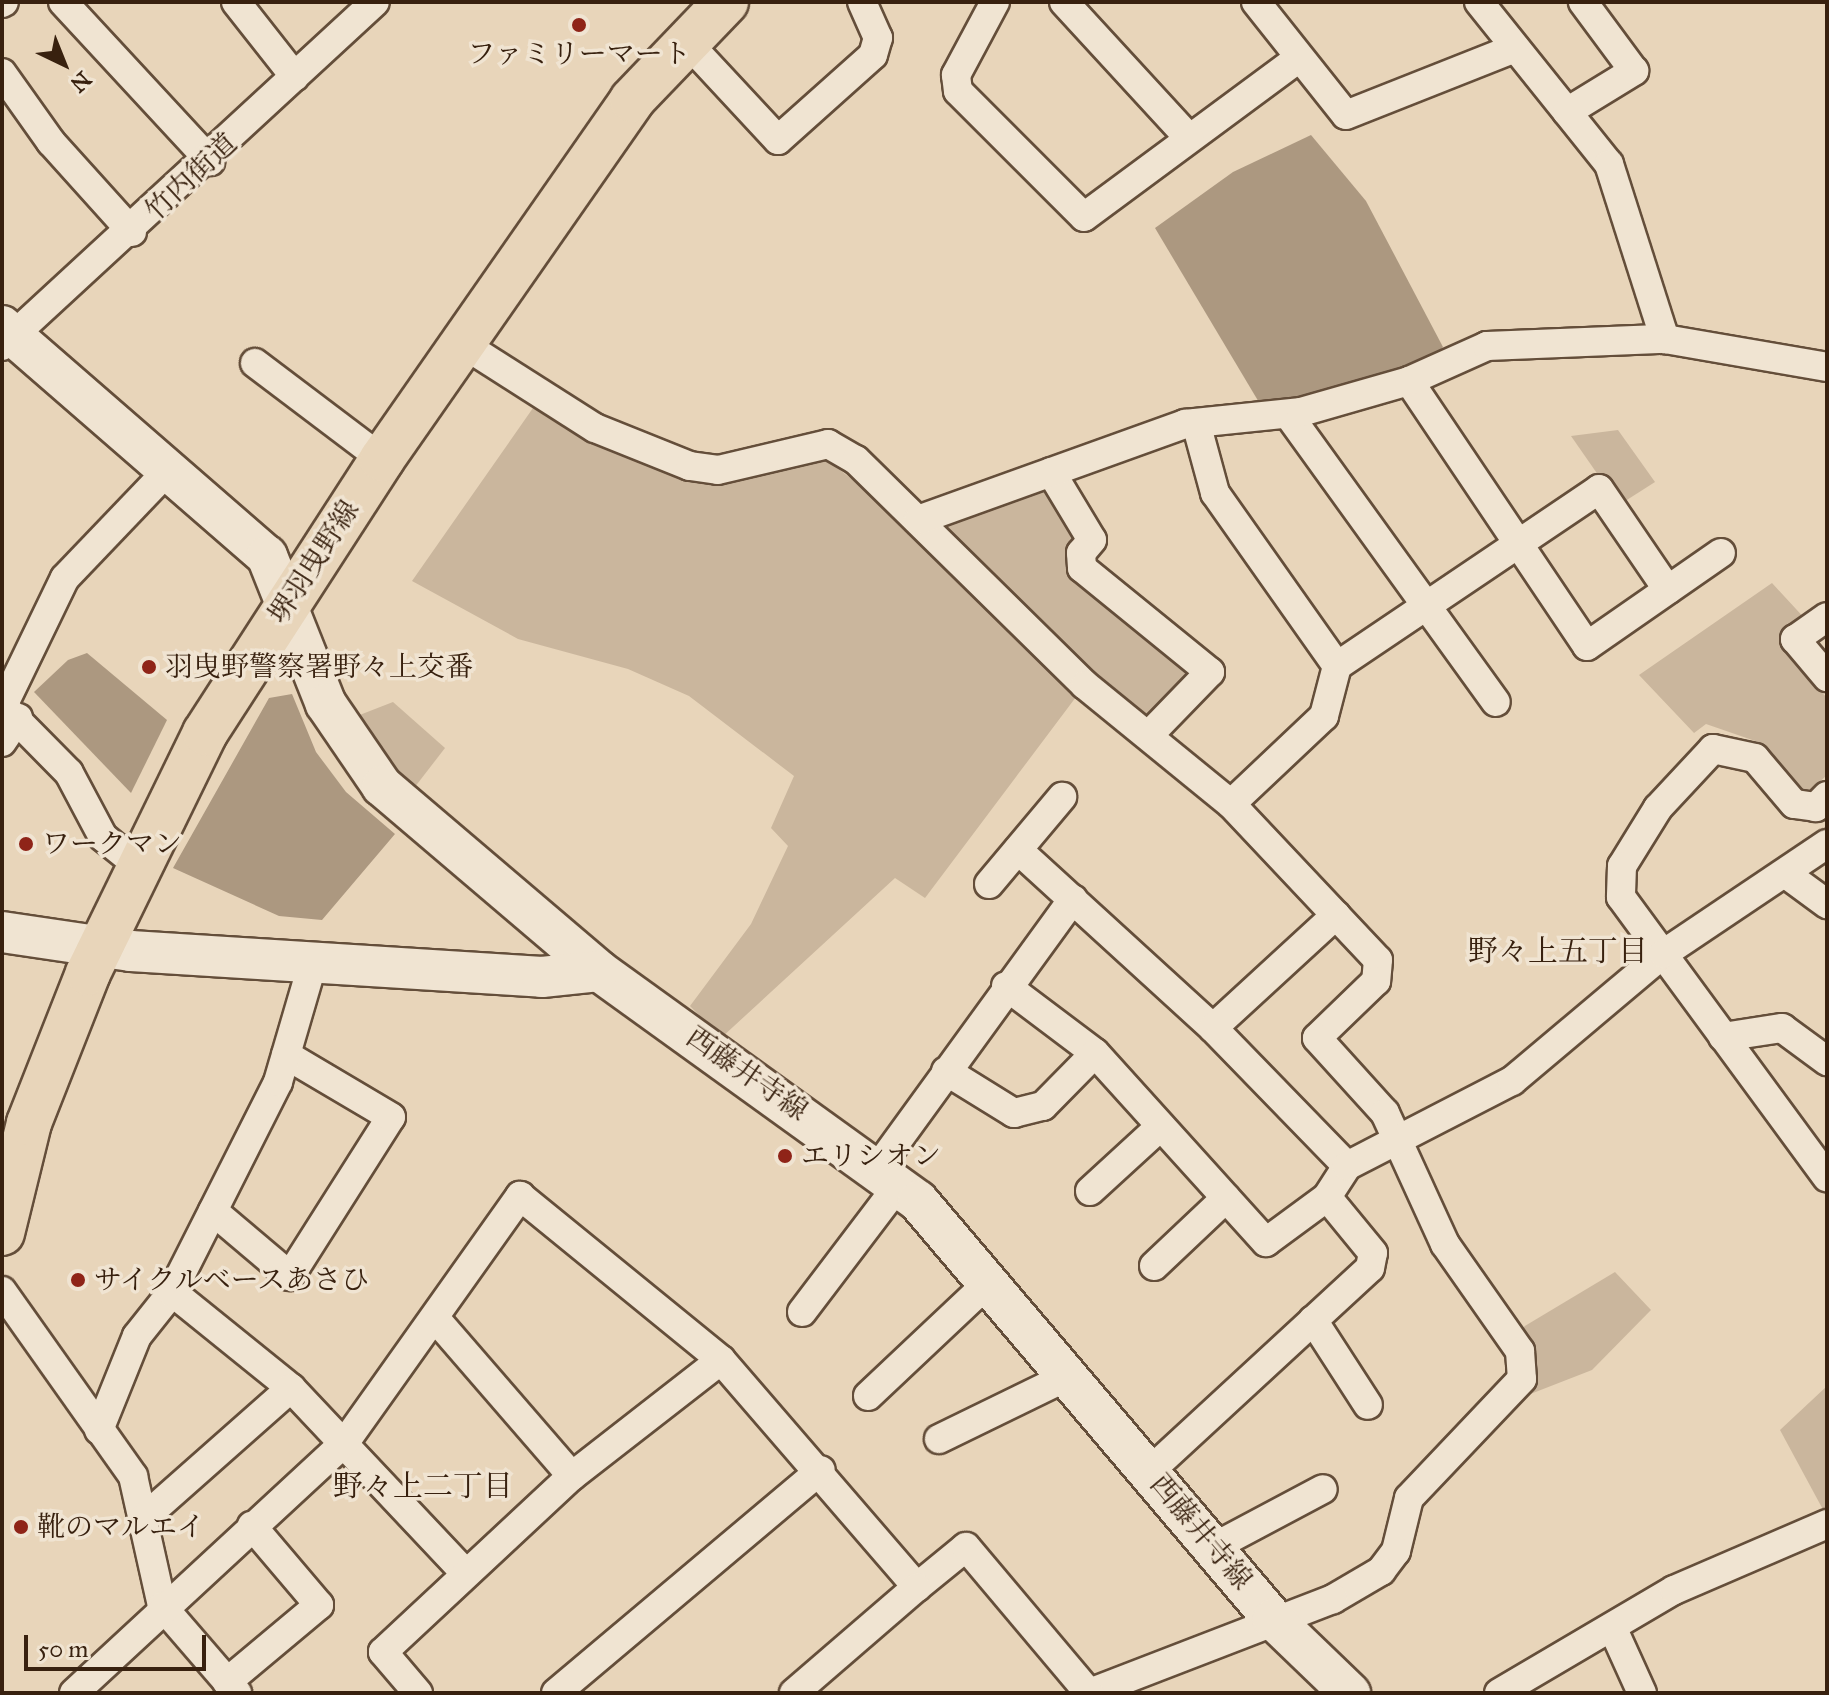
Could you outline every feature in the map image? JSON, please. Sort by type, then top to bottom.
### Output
[{"type":"main road","name":"堺羽曳野線","points":[[2,1233],[29,1123],[99,947],[205,733],[382,459],[632,100],[726,2]]},
{"type":"main road","name":"西藤井寺線","points":[[6,336],[169,469],[267,556],[289,600],[326,704],[362,763],[490,885],[599,971],[889,1175],[990,1281],[1273,1619],[1350,1693]]},
{"type":"main road","points":[[2,932],[99,947],[542,977],[599,971]]},
{"type":"street","points":[[63,2],[210,161]]},
{"type":"street","points":[[236,2],[295,77]]},
{"type":"street","name":"竹内街道","points":[[6,336],[132,232],[375,2]]},
{"type":"street","points":[[686,41],[778,140],[873,55],[878,38],[862,2]]},
{"type":"street","points":[[995,2],[956,75],[958,91],[1084,217],[1299,58]]},
{"type":"street","points":[[1064,2],[1189,138]]},
{"type":"street","points":[[1256,2],[1346,115],[1515,48]]},
{"type":"street","points":[[1479,2],[1609,164],[1665,339]]},
{"type":"street","points":[[1567,112],[1634,71],[1583,2]]},
{"type":"street","points":[[2,73],[51,142],[132,232]]},
{"type":"street","points":[[918,520],[1196,423],[1288,414],[1409,381],[1487,346],[1665,339],[1827,367]]},
{"type":"street","points":[[463,344],[595,428],[690,466],[718,470],[828,444],[918,520],[1033,637],[1231,804],[1378,960],[1376,981],[1317,1038],[1385,1113],[1396,1144],[1445,1244],[1520,1351],[1522,1379],[1409,1498],[1396,1551],[1381,1571],[1333,1599],[1273,1619],[1089,1693],[966,1547],[794,1693]]},
{"type":"street","points":[[255,363],[382,459]]},
{"type":"street","points":[[1409,381],[1587,646],[1721,553]]},
{"type":"street","points":[[1288,414],[1496,702]]},
{"type":"street","points":[[1196,423],[1215,493],[1337,666]]},
{"type":"street","points":[[2,742],[8,710],[65,578],[169,469]]},
{"type":"street","points":[[1051,472],[1092,540],[1081,553],[1082,568],[1210,672],[1150,734]]},
{"type":"street","points":[[1231,804],[1324,716],[1337,666],[1599,489],[1668,590]]},
{"type":"street","points":[[1827,617],[1795,639],[1827,677]]},
{"type":"street","points":[[8,710],[69,773],[103,837],[139,866]]},
{"type":"street","points":[[1827,796],[1816,807],[1794,804],[1755,758],[1713,749],[1658,808],[1622,866],[1621,897],[1827,1177]]},
{"type":"street","points":[[989,884],[1062,797]]},
{"type":"street","points":[[1006,986],[1095,1053],[1266,1242],[1327,1197],[1347,1166],[1396,1144],[1512,1081],[1663,954],[1827,844]]},
{"type":"street","points":[[1018,850],[1213,1028],[1347,1166]]},
{"type":"street","points":[[1786,874],[1827,904]]},
{"type":"street","points":[[802,1312],[889,1175],[946,1071],[1073,899]]},
{"type":"street","points":[[1213,1028],[1336,915]]},
{"type":"street","points":[[99,1430],[137,1336],[172,1292],[286,1055],[313,962]]},
{"type":"street","points":[[1723,1037],[1782,1028],[1827,1061]]},
{"type":"street","points":[[946,1071],[1014,1113],[1043,1106],[1095,1053]]},
{"type":"street","points":[[213,1211],[290,1276],[391,1117],[286,1055]]},
{"type":"street","points":[[1090,1191],[1161,1126]]},
{"type":"street","points":[[74,1693],[162,1606],[346,1441],[520,1196],[721,1360],[821,1470],[917,1587]]},
{"type":"street","points":[[1150,1471],[1370,1268],[1373,1253],[1327,1197]]},
{"type":"street","points":[[1154,1266],[1226,1198]]},
{"type":"street","points":[[868,1396],[990,1281]]},
{"type":"street","points":[[2,1291],[133,1476],[162,1606],[232,1688],[319,1605],[252,1526]]},
{"type":"street","points":[[172,1292],[291,1388],[346,1441],[466,1574]]},
{"type":"street","points":[[435,1318],[572,1476]]},
{"type":"street","points":[[1313,1320],[1368,1405]]},
{"type":"street","points":[[418,1693],[383,1652],[572,1476],[721,1360]]},
{"type":"street","points":[[939,1439],[1070,1375]]},
{"type":"street","points":[[144,1518],[291,1388]]},
{"type":"street","points":[[556,1693],[821,1470]]},
{"type":"street","points":[[1214,1547],[1323,1489]]},
{"type":"street","points":[[1499,1693],[1613,1629],[1674,1590],[1827,1524]]},
{"type":"street","points":[[1613,1629],[1642,1693]]},
{"type":"shaded area","points":[[1311,135],[1366,201],[1443,347],[1432,358],[1316,396],[1260,404],[1155,228],[1233,172]]},
{"type":"shaded area","points":[[533,408],[682,478],[720,484],[799,460],[827,460],[912,526],[989,611],[1079,693],[925,898],[895,878],[721,1038],[690,1006],[751,924],[788,846],[771,828],[794,776],[689,696],[628,669],[518,639],[412,581]]},
{"type":"shaded area","points":[[1618,430],[1655,482],[1619,505],[1571,436]]},
{"type":"shaded area","points":[[1048,481],[1082,539],[1073,550],[1199,673],[1149,724],[1086,676],[932,522]]},
{"type":"shaded area","points":[[1772,583],[1808,622],[1779,645],[1827,698],[1827,775],[1811,790],[1802,790],[1761,743],[1706,724],[1694,733],[1639,675]]},
{"type":"shaded area","points":[[87,653],[167,720],[131,793],[34,692],[68,660]]},
{"type":"shaded area","points":[[292,694],[316,752],[346,792],[395,834],[322,920],[279,916],[173,868],[269,698]]},
{"type":"shaded area","points":[[393,702],[445,748],[411,792],[370,748],[357,716]]},
{"type":"shaded area","points":[[1615,1272],[1651,1310],[1592,1370],[1515,1400],[1515,1332]]},
{"type":"shaded area","points":[[1827,1386],[1827,1517],[1780,1430]]},
{"type":"place","name":"ファミリーマート","points":[[579,25]]},
{"type":"place","name":"羽曳野警察署野々上交番","points":[[149,667]]},
{"type":"place","name":"ワークマン","points":[[26,844]]},
{"type":"place","name":"エリシオン","points":[[785,1156]]},
{"type":"place","name":"サイクルベースあさひ","points":[[78,1280]]},
{"type":"place","name":"靴のマルエイ","points":[[21,1527]]},
{"type":"district","name":"野々上五丁目","points":[[1558,951]]},
{"type":"district","name":"野々上二丁目","points":[[423,1486]]}]
